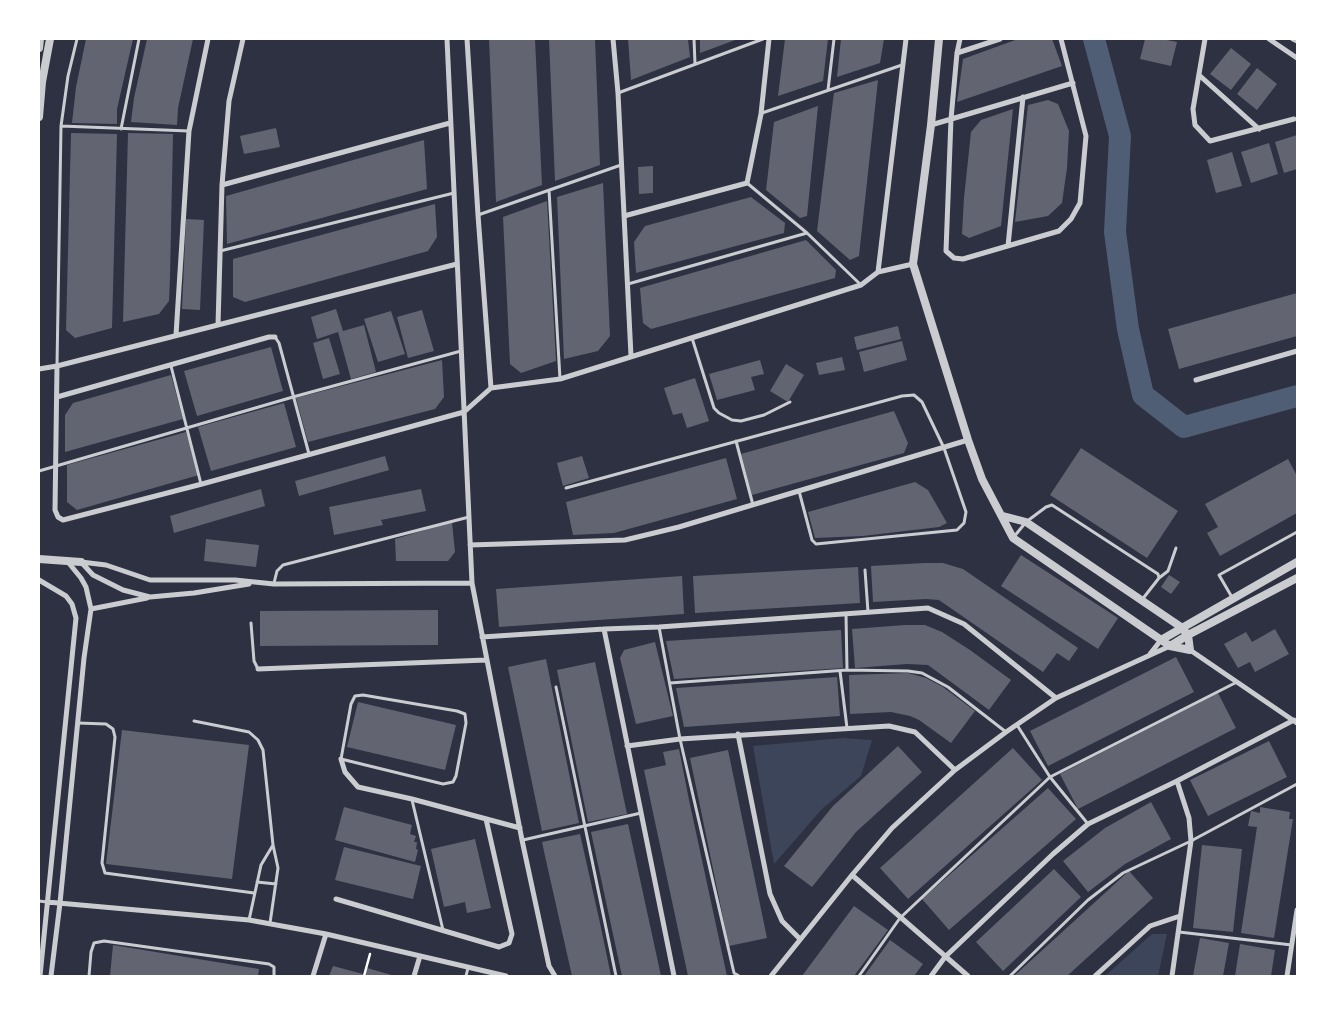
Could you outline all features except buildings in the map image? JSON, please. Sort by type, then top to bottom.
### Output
[{"type":"street","points":[[39,48],[40,39]]},
{"type":"street","points":[[39,117],[42,82],[50,39]]},
{"type":"street","points":[[176,335],[189,131],[208,39]]},
{"type":"street","points":[[218,325],[222,185],[228,101],[243,39]]},
{"type":"street","points":[[446,39],[472,583],[522,840],[550,966],[555,976]]},
{"type":"street","points":[[467,39],[491,388]]},
{"type":"street","points":[[613,39],[618,93],[631,356]]},
{"type":"street","points":[[624,216],[747,183],[761,114],[769,39]]},
{"type":"street","points":[[878,272],[906,39]]},
{"type":"street","points":[[931,976],[945,957],[1053,854],[1088,824],[1296,721],[1190,650],[1170,646],[1013,538],[982,479],[913,264],[931,125],[939,39]]},
{"type":"street","points":[[960,39],[951,119],[946,251],[954,258],[963,259],[1059,231],[1071,219],[1080,203],[1086,136],[1061,39]]},
{"type":"street","points":[[957,53],[1000,39]]},
{"type":"street","points":[[1205,39],[1193,109],[1195,125],[1210,141],[1259,130],[1294,119]]},
{"type":"street","points":[[1269,39],[1297,58]]},
{"type":"street","points":[[1293,39],[1297,41]]},
{"type":"street","points":[[1199,74],[1259,130]]},
{"type":"street","points":[[931,125],[1073,82]]},
{"type":"street","points":[[1008,246],[1024,97]]},
{"type":"street","points":[[222,185],[450,123]]},
{"type":"street","points":[[39,369],[457,264]]},
{"type":"street","points":[[57,366],[55,510],[58,517],[63,520],[464,412],[491,388],[560,379],[861,285],[878,272],[913,264]]},
{"type":"street","points":[[56,397],[269,337],[275,337]]},
{"type":"street","points":[[1196,380],[1297,351]]},
{"type":"street","points":[[470,545],[625,540],[679,527],[968,440]]},
{"type":"street","points":[[1003,516],[1026,522],[1181,627],[1188,635],[1190,650]]},
{"type":"street","points":[[39,559],[106,565],[150,580],[218,580],[274,584],[472,583]]},
{"type":"street","points":[[51,976],[84,658],[91,609],[86,586],[68,561]]},
{"type":"street","points":[[82,562],[93,575],[123,590],[150,597]]},
{"type":"street","points":[[1150,654],[1161,640],[1181,627],[1297,562]]},
{"type":"street","points":[[771,976],[892,828],[956,770],[1006,732],[1056,698],[1170,646],[1297,578]]},
{"type":"street","points":[[39,580],[66,596],[72,604],[76,618],[40,976]]},
{"type":"street","points":[[91,609],[150,597],[233,588],[252,583]]},
{"type":"street","points":[[39,586],[58,590]]},
{"type":"street","points":[[482,637],[659,627],[928,608],[964,624],[1056,698]]},
{"type":"street","points":[[604,629],[674,976]]},
{"type":"street","points":[[258,669],[486,660]]},
{"type":"street","points":[[627,746],[738,734],[889,726],[915,732],[956,770]]},
{"type":"street","points":[[738,734],[770,894],[782,921],[800,939]]},
{"type":"street","points":[[342,759],[345,772],[358,787],[412,799],[520,828]]},
{"type":"street","points":[[1172,976],[1191,841],[1189,818],[1177,781]]},
{"type":"street","points":[[336,899],[499,947],[509,943],[512,934],[486,819]]},
{"type":"street","points":[[852,875],[968,976]]},
{"type":"street","points":[[47,902],[249,920],[326,934],[506,976]]},
{"type":"street","points":[[1287,976],[1297,910]]},
{"type":"street","points":[[1095,976],[1150,926],[1180,916]]},
{"type":"street","points":[[313,976],[326,934]]},
{"type":"street","points":[[414,976],[420,956]]},
{"type":"lane","points":[[57,366],[61,126],[68,76],[77,39]]},
{"type":"lane","points":[[121,129],[139,39]]},
{"type":"lane","points":[[694,39],[695,64]]},
{"type":"lane","points":[[618,93],[763,39]]},
{"type":"lane","points":[[828,91],[834,39]]},
{"type":"lane","points":[[761,114],[904,65]]},
{"type":"lane","points":[[61,126],[189,131]]},
{"type":"lane","points":[[478,215],[621,165]]},
{"type":"lane","points":[[747,183],[807,233],[861,285]]},
{"type":"lane","points":[[550,190],[560,379]]},
{"type":"lane","points":[[220,251],[454,193]]},
{"type":"lane","points":[[627,285],[807,233]]},
{"type":"lane","points":[[275,337],[279,343],[309,454]]},
{"type":"lane","points":[[692,337],[714,408],[719,413],[732,420],[741,421],[764,415],[790,402]]},
{"type":"lane","points":[[39,471],[293,397],[461,352]]},
{"type":"lane","points":[[171,366],[202,484]]},
{"type":"lane","points":[[566,488],[902,396],[914,395],[922,402],[944,448],[966,512],[964,522],[957,530],[816,544],[812,540],[799,491]]},
{"type":"lane","points":[[736,441],[753,505]]},
{"type":"lane","points":[[1013,538],[1026,522],[1046,507],[1052,505],[1158,574],[1159,578]]},
{"type":"lane","points":[[274,584],[277,571],[283,565],[469,517]]},
{"type":"lane","points":[[1234,599],[1219,575],[1297,532]]},
{"type":"lane","points":[[1141,601],[1159,578],[1168,571],[1176,548]]},
{"type":"lane","points":[[865,570],[868,612]]},
{"type":"lane","points":[[846,614],[847,670]]},
{"type":"lane","points":[[251,623],[254,661],[258,669]]},
{"type":"lane","points":[[659,627],[680,739],[734,973],[739,976]]},
{"type":"lane","points":[[670,684],[847,670],[908,671],[922,673],[948,687],[1006,732]]},
{"type":"lane","points":[[840,671],[847,728]]},
{"type":"lane","points":[[859,976],[900,918],[1050,777],[1237,682]]},
{"type":"lane","points":[[556,687],[616,976]]},
{"type":"lane","points":[[363,695],[465,714],[466,723],[456,776],[453,782],[444,784],[342,759],[351,704],[355,696],[363,695]]},
{"type":"lane","points":[[194,721],[249,732],[258,740],[265,762],[273,845],[278,868],[270,924]]},
{"type":"lane","points":[[78,723],[106,724],[112,729],[115,737],[102,863],[105,873],[254,893]]},
{"type":"lane","points":[[1017,725],[1050,777],[1088,824]]},
{"type":"lane","points":[[1010,976],[1088,900],[1123,873],[1191,841],[1297,784]]},
{"type":"lane","points":[[412,799],[443,930]]},
{"type":"lane","points":[[522,840],[641,813]]},
{"type":"lane","points":[[249,920],[261,865],[273,845]]},
{"type":"lane","points":[[257,882],[276,884]]},
{"type":"lane","points":[[39,901],[47,902]]},
{"type":"lane","points":[[1179,932],[1292,945]]},
{"type":"lane","points":[[89,976],[91,952],[94,944],[104,941],[269,964],[274,967],[274,976]]},
{"type":"lane","points":[[466,976],[468,968]]},
{"type":"path","points":[[364,976],[373,945]]},
{"type":"shaded area","points":[[842,738],[872,740],[861,776],[822,809],[774,864],[753,746]]},
{"type":"shaded area","points":[[1152,934],[1167,934],[1158,976],[1105,976]]},
{"type":"waterway","points":[[1094,39],[1120,136],[1115,232],[1128,329],[1143,395],[1184,427],[1297,396]]}]
